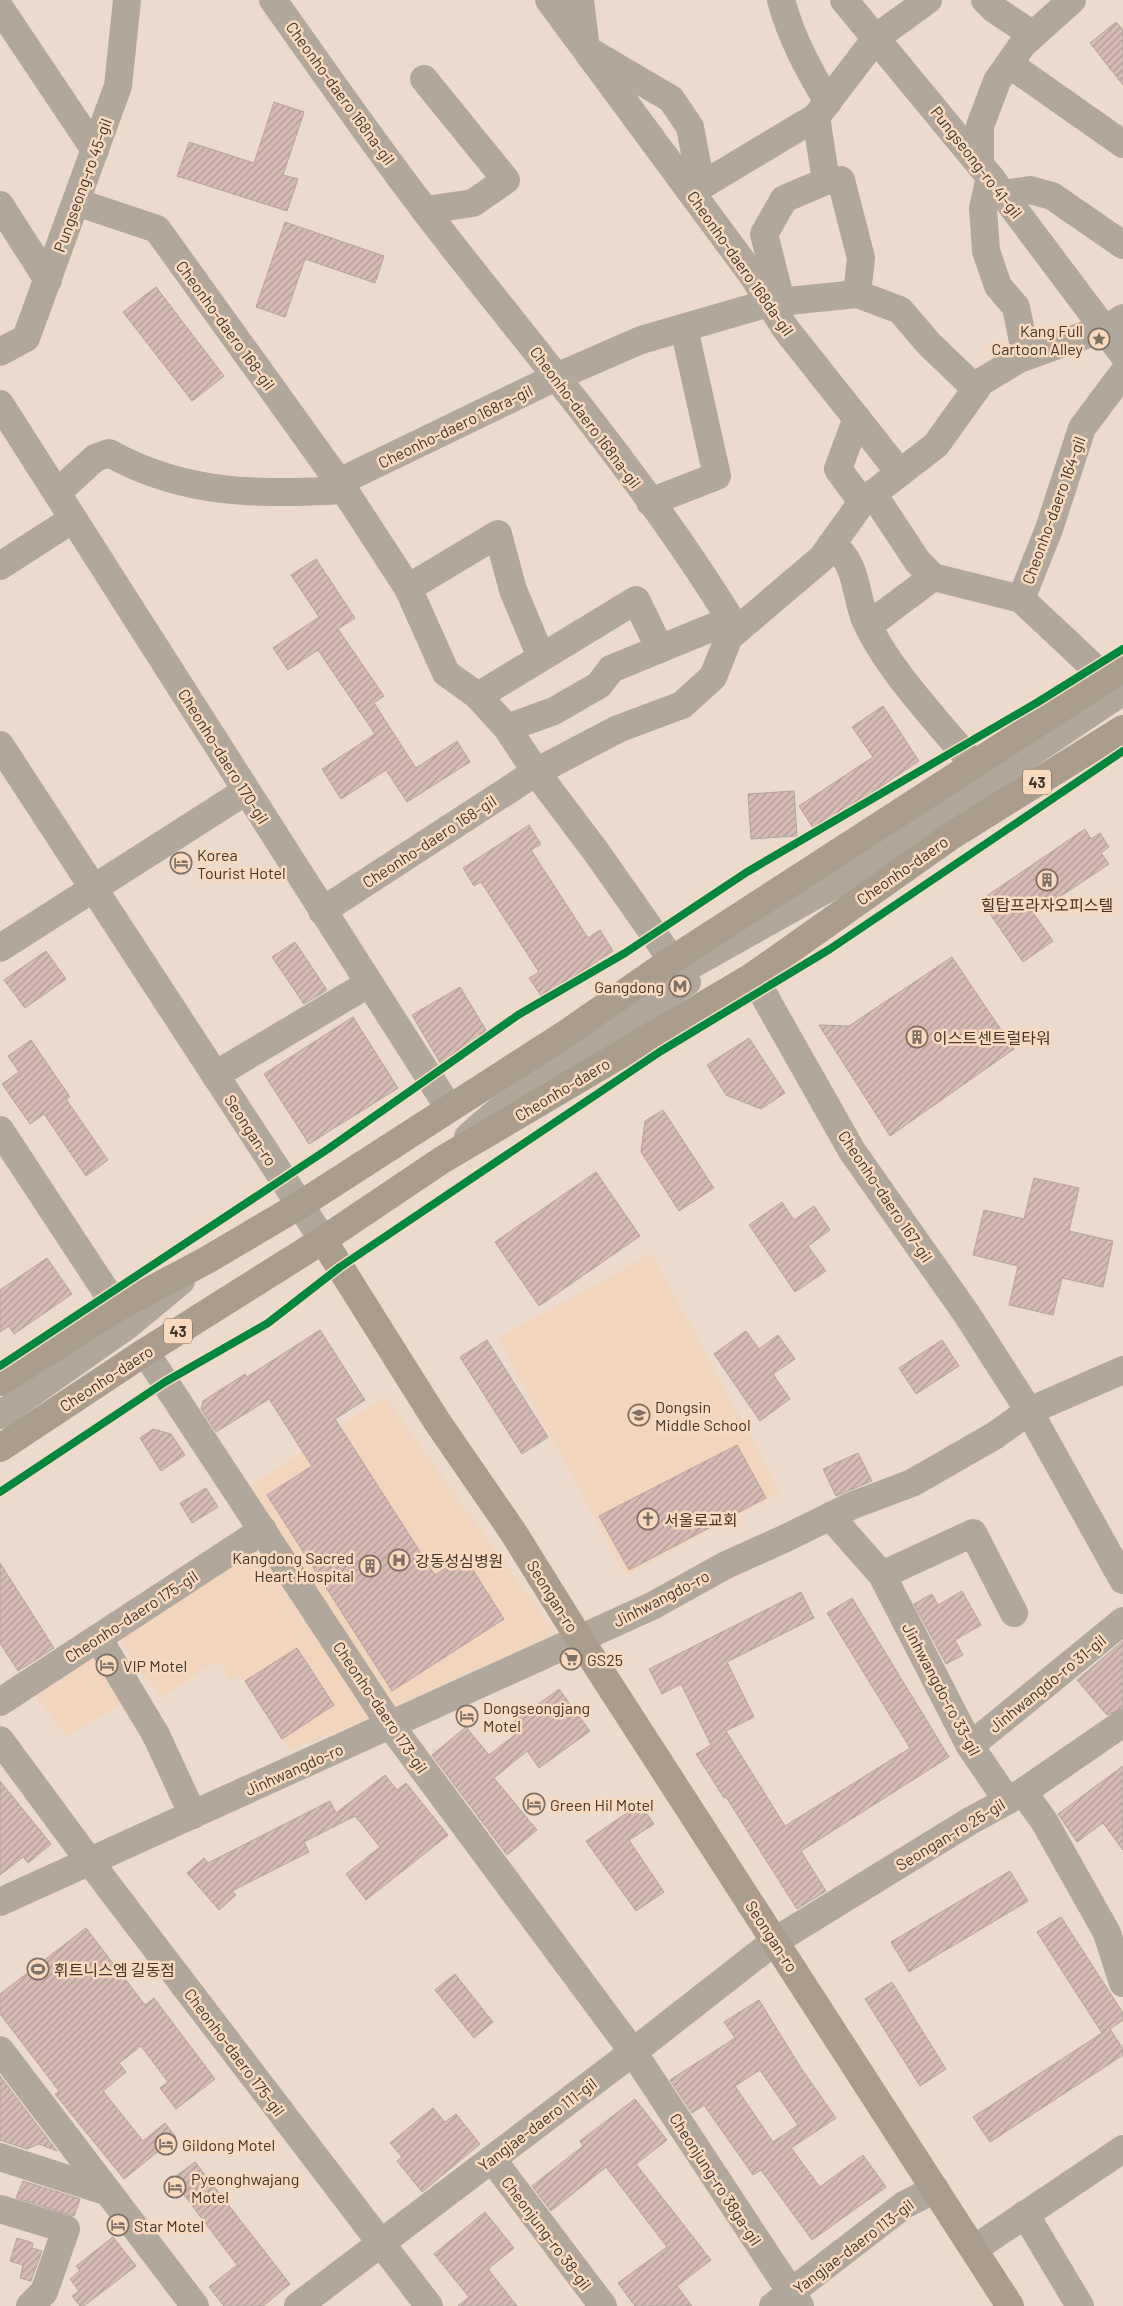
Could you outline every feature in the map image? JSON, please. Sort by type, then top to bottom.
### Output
[{"type":"main road","points":[[0,1382],[117,1308],[207,1260],[300,1205],[566,1033],[672,960],[973,764],[1117,679]]},
{"type":"main road","name":"Cheonho-daero","points":[[0,1448],[145,1352],[323,1240],[442,1160],[753,976],[951,836],[1123,729]]},
{"type":"main road","name":"Seongan-ro","points":[[323,1240],[436,1420],[513,1532],[1010,2306]]},
{"type":"street","name":"Pungseong-ro 45-gil","points":[[0,352],[26,338],[118,86],[127,0]]},
{"type":"street","name":"Cheonho-daero 168na-gil","points":[[273,0],[426,210],[556,376],[701,570],[737,630]]},
{"type":"street","name":"Cheonho-daero 168da-gil","points":[[548,0],[753,276],[785,328],[900,473]]},
{"type":"street","name":"Cheonho-daero 168da-gil","points":[[580,0],[586,49]]},
{"type":"street","points":[[781,0],[786,20],[822,110],[826,181]]},
{"type":"street","name":"Pungseong-ro 41-gil","points":[[844,0],[1114,323]]},
{"type":"street","points":[[691,192],[822,110],[877,38],[928,0]]},
{"type":"street","points":[[985,0],[994,9],[1033,35]]},
{"type":"street","points":[[1026,356],[1016,307],[998,286],[986,251],[983,208],[991,178],[980,126],[997,81],[1023,44],[1072,0]]},
{"type":"street","points":[[0,8],[94,150]]},
{"type":"street","points":[[586,49],[671,99],[690,127],[698,169],[691,192]]},
{"type":"street","points":[[1009,64],[1123,144]]},
{"type":"street","points":[[424,79],[506,180],[473,203],[426,210]]},
{"type":"street","points":[[991,178],[1052,196],[1123,245]]},
{"type":"street","points":[[769,303],[778,289],[764,234],[784,199],[826,181],[841,180],[860,258],[857,294]]},
{"type":"street","name":"Cheonho-daero 168-gil","points":[[76,202],[157,229],[342,486],[408,588],[446,673],[478,696],[507,728],[536,772],[597,853],[672,960]]},
{"type":"street","points":[[0,205],[48,280]]},
{"type":"street","name":"Cheonho-daero 168ra-gil","points":[[342,486],[556,376],[641,340],[769,303],[857,294],[900,310],[929,344],[976,389]]},
{"type":"street","points":[[536,772],[618,729],[682,705],[713,677],[729,637],[822,558],[868,498],[936,445],[981,382],[1026,356],[1114,323],[1123,354]]},
{"type":"street","points":[[650,502],[717,476],[684,328]]},
{"type":"street","name":"Cheonho-daero 164-gil","points":[[1021,599],[1049,529],[1082,428],[1123,373]]},
{"type":"street","name":"Cheonho-daero 170-gil","points":[[0,404],[368,984],[449,1108]]},
{"type":"street","points":[[857,418],[838,469],[868,498],[918,562],[933,577],[873,622],[865,619]]},
{"type":"street","points":[[57,493],[94,458],[109,453],[137,468],[162,476],[226,490],[284,494],[342,486]]},
{"type":"street","points":[[0,566],[73,519]]},
{"type":"street","points":[[408,588],[498,534],[514,590],[541,657]]},
{"type":"street","points":[[831,545],[841,551],[851,568],[865,619],[887,659],[973,764]]},
{"type":"street","name":"Cheonho-daero 164-gil","points":[[933,577],[1021,599],[1117,679]]},
{"type":"street","points":[[478,696],[636,600],[660,649]]},
{"type":"street","points":[[507,728],[554,711],[599,685],[611,669],[718,625],[737,630]]},
{"type":"street","points":[[566,1033],[840,881],[1117,679]]},
{"type":"street","name":"Seongan-ro","points":[[0,745],[323,1240]]},
{"type":"street","name":"Cheonho-daero 168-gil","points":[[322,911],[536,772]]},
{"type":"street","points":[[0,948],[246,791]]},
{"type":"street","points":[[442,1160],[490,1116],[594,1040],[740,949],[860,880],[951,836]]},
{"type":"street","name":"Cheonho-daero 167-gil","points":[[753,976],[852,1151],[966,1313],[1029,1411]]},
{"type":"street","points":[[215,1075],[368,984]]},
{"type":"street","points":[[0,1130],[8,1162],[117,1308]]},
{"type":"street","points":[[0,1415],[128,1325],[207,1260]]},
{"type":"street","name":"Cheonho-daero 173-gil","points":[[145,1352],[391,1726],[633,2052]]},
{"type":"street","name":"Jinhwangdo-ro","points":[[0,1902],[652,1606],[726,1565],[850,1506],[912,1482],[994,1436],[1029,1411],[1123,1370]]},
{"type":"street","points":[[1029,1411],[1123,1580]]},
{"type":"street","points":[[0,1441],[35,1425]]},
{"type":"street","name":"Jinhwangdo-ro 33-gil","points":[[830,1516],[882,1576],[970,1746],[1015,1796],[1044,1821],[1115,1927],[1123,1983]]},
{"type":"street","name":"Cheonho-daero 175-gil","points":[[0,1702],[263,1530]]},
{"type":"street","points":[[882,1576],[973,1533],[1014,1613]]},
{"type":"street","name":"Jinhwangdo-ro 31-gil","points":[[970,1746],[1123,1621]]},
{"type":"street","points":[[98,1638],[156,1735],[193,1815]]},
{"type":"street","name":"Seongan-ro 25-gil","points":[[775,1941],[962,1826],[1015,1796],[1123,1723]]},
{"type":"street","name":"Cheonho-daero 175-gil","points":[[0,1740],[90,1862],[429,2306]]},
{"type":"street","name":"Yangjae-daero 111-gil","points":[[298,2306],[633,2052],[775,1941]]},
{"type":"street","points":[[0,2050],[195,2306]]},
{"type":"street","name":"Cheonjung-ro 38ga-gil","points":[[633,2052],[788,2301]]},
{"type":"street","points":[[974,2248],[1123,2150]]},
{"type":"street","points":[[0,2157],[108,2192]]},
{"type":"street","name":"Cheonjung-ro 38-gil","points":[[492,2159],[603,2306]]},
{"type":"street","name":"Yangjae-daero 113-gil","points":[[788,2301],[904,2205],[935,2189]]},
{"type":"street","points":[[0,2209],[66,2229],[44,2292],[30,2306]]},
{"type":"street","points":[[1025,2214],[1080,2306]]},
{"type":"shaded area","name":"Dongsin Middle School","points":[[652,1253],[781,1492],[626,1576],[497,1338]]},
{"type":"shaded area","name":"강동성심병원","points":[[385,1396],[556,1633],[394,1707],[247,1488]]},
{"type":"shaded area","points":[[254,1547],[373,1718],[291,1750],[240,1676],[231,1681],[217,1660],[161,1699],[120,1640]]},
{"type":"shaded area","points":[[94,1655],[125,1702],[67,1737],[34,1694]]},
{"type":"building","points":[[1116,22],[1123,30],[1123,85],[1090,43]]},
{"type":"building","points":[[274,102],[304,112],[283,175],[298,179],[287,211],[177,176],[189,142],[254,163]]},
{"type":"building","points":[[285,222],[384,256],[375,283],[305,259],[285,317],[256,307]]},
{"type":"building","points":[[156,287],[224,376],[192,401],[123,312]]},
{"type":"building","points":[[316,559],[355,618],[338,629],[384,696],[374,703],[416,768],[457,741],[470,762],[407,802],[386,770],[341,799],[322,769],[375,734],[318,650],[288,670],[273,648],[319,617],[291,575]]},
{"type":"building","points":[[883,706],[919,761],[815,831],[799,806],[873,757],[852,727]]},
{"type":"building","points":[[794,791],[797,836],[751,839],[748,794]]},
{"type":"building","points":[[529,825],[541,844],[531,850],[588,938],[600,930],[613,951],[542,997],[529,978],[539,972],[481,882],[474,886],[463,868]]},
{"type":"building","name":"힐탑프라자오피스텔","points":[[1085,829],[1091,839],[1100,833],[1109,847],[1101,853],[1109,864],[1034,914],[1053,941],[1023,962],[986,908],[991,905],[985,897]]},
{"type":"building","points":[[295,942],[327,990],[304,1004],[272,957]]},
{"type":"building","points":[[46,951],[66,979],[25,1008],[4,980]]},
{"type":"building","name":"이스트센트럴타워","points":[[952,957],[1014,1049],[890,1136],[819,1025],[849,1026]]},
{"type":"building","points":[[460,987],[489,1035],[441,1064],[412,1015]]},
{"type":"building","points":[[353,1017],[398,1088],[309,1144],[264,1074]]},
{"type":"building","points":[[749,1038],[785,1093],[761,1109],[726,1095],[707,1065]]},
{"type":"building","points":[[31,1040],[70,1097],[66,1099],[108,1160],[86,1176],[44,1114],[30,1124],[2,1084],[19,1072],[8,1056]]},
{"type":"building","points":[[663,1110],[714,1188],[679,1211],[641,1152],[645,1121]]},
{"type":"building","points":[[596,1172],[640,1236],[539,1306],[495,1242]]},
{"type":"building","points":[[1034,1178],[1079,1188],[1069,1231],[1113,1241],[1103,1287],[1062,1278],[1053,1315],[1009,1305],[1018,1266],[973,1255],[984,1210],[1024,1219]]},
{"type":"building","points":[[782,1202],[794,1220],[814,1206],[830,1230],[808,1246],[826,1271],[795,1292],[749,1225]]},
{"type":"building","points":[[47,1258],[72,1294],[14,1334],[9,1326],[0,1332],[0,1290]]},
{"type":"building","name":"Kangdong Sacred Heart Hospital","points":[[320,1330],[365,1400],[335,1419],[435,1575],[464,1556],[504,1619],[392,1691],[267,1495],[312,1466],[269,1399],[216,1432],[201,1409],[203,1401],[245,1374],[247,1377]]},
{"type":"building","points":[[746,1331],[759,1349],[778,1335],[795,1359],[773,1374],[790,1399],[760,1421],[714,1354]]},
{"type":"building","points":[[487,1340],[548,1437],[522,1454],[460,1357]]},
{"type":"building","points":[[942,1340],[959,1366],[916,1394],[899,1368]]},
{"type":"building","points":[[153,1429],[171,1434],[185,1455],[161,1471],[140,1438]]},
{"type":"building","points":[[737,1445],[766,1498],[629,1570],[599,1516]]},
{"type":"building","points":[[858,1453],[872,1481],[836,1496],[823,1469]]},
{"type":"building","points":[[206,1488],[218,1507],[192,1523],[180,1503]]},
{"type":"building","points":[[0,1563],[54,1648],[18,1671],[0,1643]]},
{"type":"building","points":[[962,1591],[981,1625],[955,1640],[963,1655],[946,1664],[914,1604],[932,1594],[938,1605]]},
{"type":"building","points":[[801,1592],[814,1618],[727,1662],[754,1717],[726,1731],[785,1826],[910,1748],[827,1613],[852,1598],[949,1757],[801,1851],[826,1891],[797,1909],[726,1797],[724,1798],[696,1754],[711,1745],[681,1684],[662,1694],[649,1669]]},
{"type":"building","points":[[1123,1641],[1123,1708],[1107,1715],[1077,1680]]},
{"type":"building","points":[[297,1648],[334,1705],[282,1739],[245,1681]]},
{"type":"building","points":[[559,1689],[590,1731],[539,1768],[527,1751],[494,1778],[537,1830],[507,1855],[432,1755],[466,1727],[489,1755],[515,1735],[508,1726]]},
{"type":"building","points":[[1123,1766],[1123,1850],[1103,1823],[1077,1842],[1058,1814]]},
{"type":"building","points":[[385,1775],[397,1790],[406,1783],[448,1835],[366,1900],[346,1874],[380,1847],[355,1816],[304,1842],[309,1852],[232,1891],[236,1895],[219,1910],[187,1873],[204,1858],[208,1863],[330,1801],[336,1813]]},
{"type":"building","points":[[0,1781],[51,1844],[28,1863],[23,1857],[0,1875]]},
{"type":"building","points":[[640,1804],[654,1824],[629,1840],[664,1892],[636,1911],[586,1841]]},
{"type":"building","points":[[1010,1871],[1028,1901],[909,1972],[891,1942]]},
{"type":"building","points":[[1061,1917],[1123,2013],[1123,2020],[1110,2029],[1123,2049],[1123,2055],[990,2142],[973,2117],[1102,2033],[1037,1932]]},
{"type":"building","points":[[86,1928],[145,2005],[154,1998],[215,2079],[176,2109],[160,2088],[168,2082],[141,2046],[119,2063],[126,2072],[103,2091],[143,2141],[165,2123],[176,2137],[124,2179],[55,2094],[59,2091],[0,2014],[0,1994]]},
{"type":"building","points":[[455,1974],[493,2022],[474,2038],[435,1990]]},
{"type":"building","points":[[892,1982],[946,2069],[920,2086],[865,1999]]},
{"type":"building","points":[[759,2000],[801,2068],[836,2118],[791,2148],[820,2187],[863,2155],[886,2187],[812,2240],[761,2170],[753,2175],[704,2105],[692,2113],[670,2080],[735,2038],[724,2022]],"holes":[[[760,2070],[798,2125],[773,2142],[735,2086]]]},
{"type":"building","points":[[0,2076],[57,2151],[39,2144],[27,2149],[0,2140]]},
{"type":"building","points":[[635,2099],[667,2140],[636,2164],[711,2260],[677,2286],[692,2306],[635,2306],[618,2283],[667,2247],[606,2167],[551,2211],[532,2186],[583,2146],[580,2141]]},
{"type":"building","points":[[433,2108],[445,2122],[456,2114],[480,2144],[422,2192],[397,2161],[402,2157],[390,2143]]},
{"type":"building","points":[[195,2162],[290,2284],[263,2306],[224,2306],[209,2287],[237,2265],[172,2179]]},
{"type":"building","points":[[23,2181],[80,2199],[74,2216],[16,2198]]},
{"type":"building","points":[[485,2212],[514,2248],[488,2269],[517,2306],[458,2306],[469,2297],[434,2254]]},
{"type":"building","points":[[113,2237],[136,2266],[84,2306],[80,2306],[72,2296],[79,2291],[70,2279],[80,2271],[76,2266]]},
{"type":"building","points":[[17,2238],[33,2243],[32,2248],[42,2251],[31,2281],[20,2278],[23,2265],[10,2261]]},
{"type":"cycle path","points":[[0,1366],[328,1149],[518,1015],[625,953],[747,872],[1038,702],[1123,649]]},
{"type":"cycle path","points":[[0,1492],[165,1382],[268,1323],[340,1267],[661,1051],[830,949],[1123,751]]},
{"type":"place","name":"Kang Full Cartoon Alley","points":[[1099,339]]},
{"type":"place","name":"Korea Tourist Hotel","points":[[181,863]]},
{"type":"place","name":"힐탑프라자오피스텔","points":[[1047,880]]},
{"type":"place","name":"Gangdong","points":[[680,986]]},
{"type":"place","name":"이스트센트럴타워","points":[[917,1037]]},
{"type":"place","name":"Dongsin Middle School","points":[[639,1415]]},
{"type":"place","name":"서울로교회","points":[[648,1519]]},
{"type":"place","name":"강동성심병원","points":[[399,1560]]},
{"type":"place","name":"Kangdong Sacred Heart Hospital","points":[[370,1566]]},
{"type":"place","name":"GS25","points":[[571,1659]]},
{"type":"place","name":"VIP Motel","points":[[107,1665]]},
{"type":"place","name":"Dongseongjang Motel","points":[[467,1716]]},
{"type":"place","name":"Green Hil Motel","points":[[534,1804]]},
{"type":"place","name":"휘트니스엠 길동점","points":[[38,1969]]},
{"type":"place","name":"Gildong Motel","points":[[166,2144]]},
{"type":"place","name":"Pyeonghwajang Motel","points":[[175,2187]]},
{"type":"place","name":"Star Motel","points":[[118,2225]]}]
